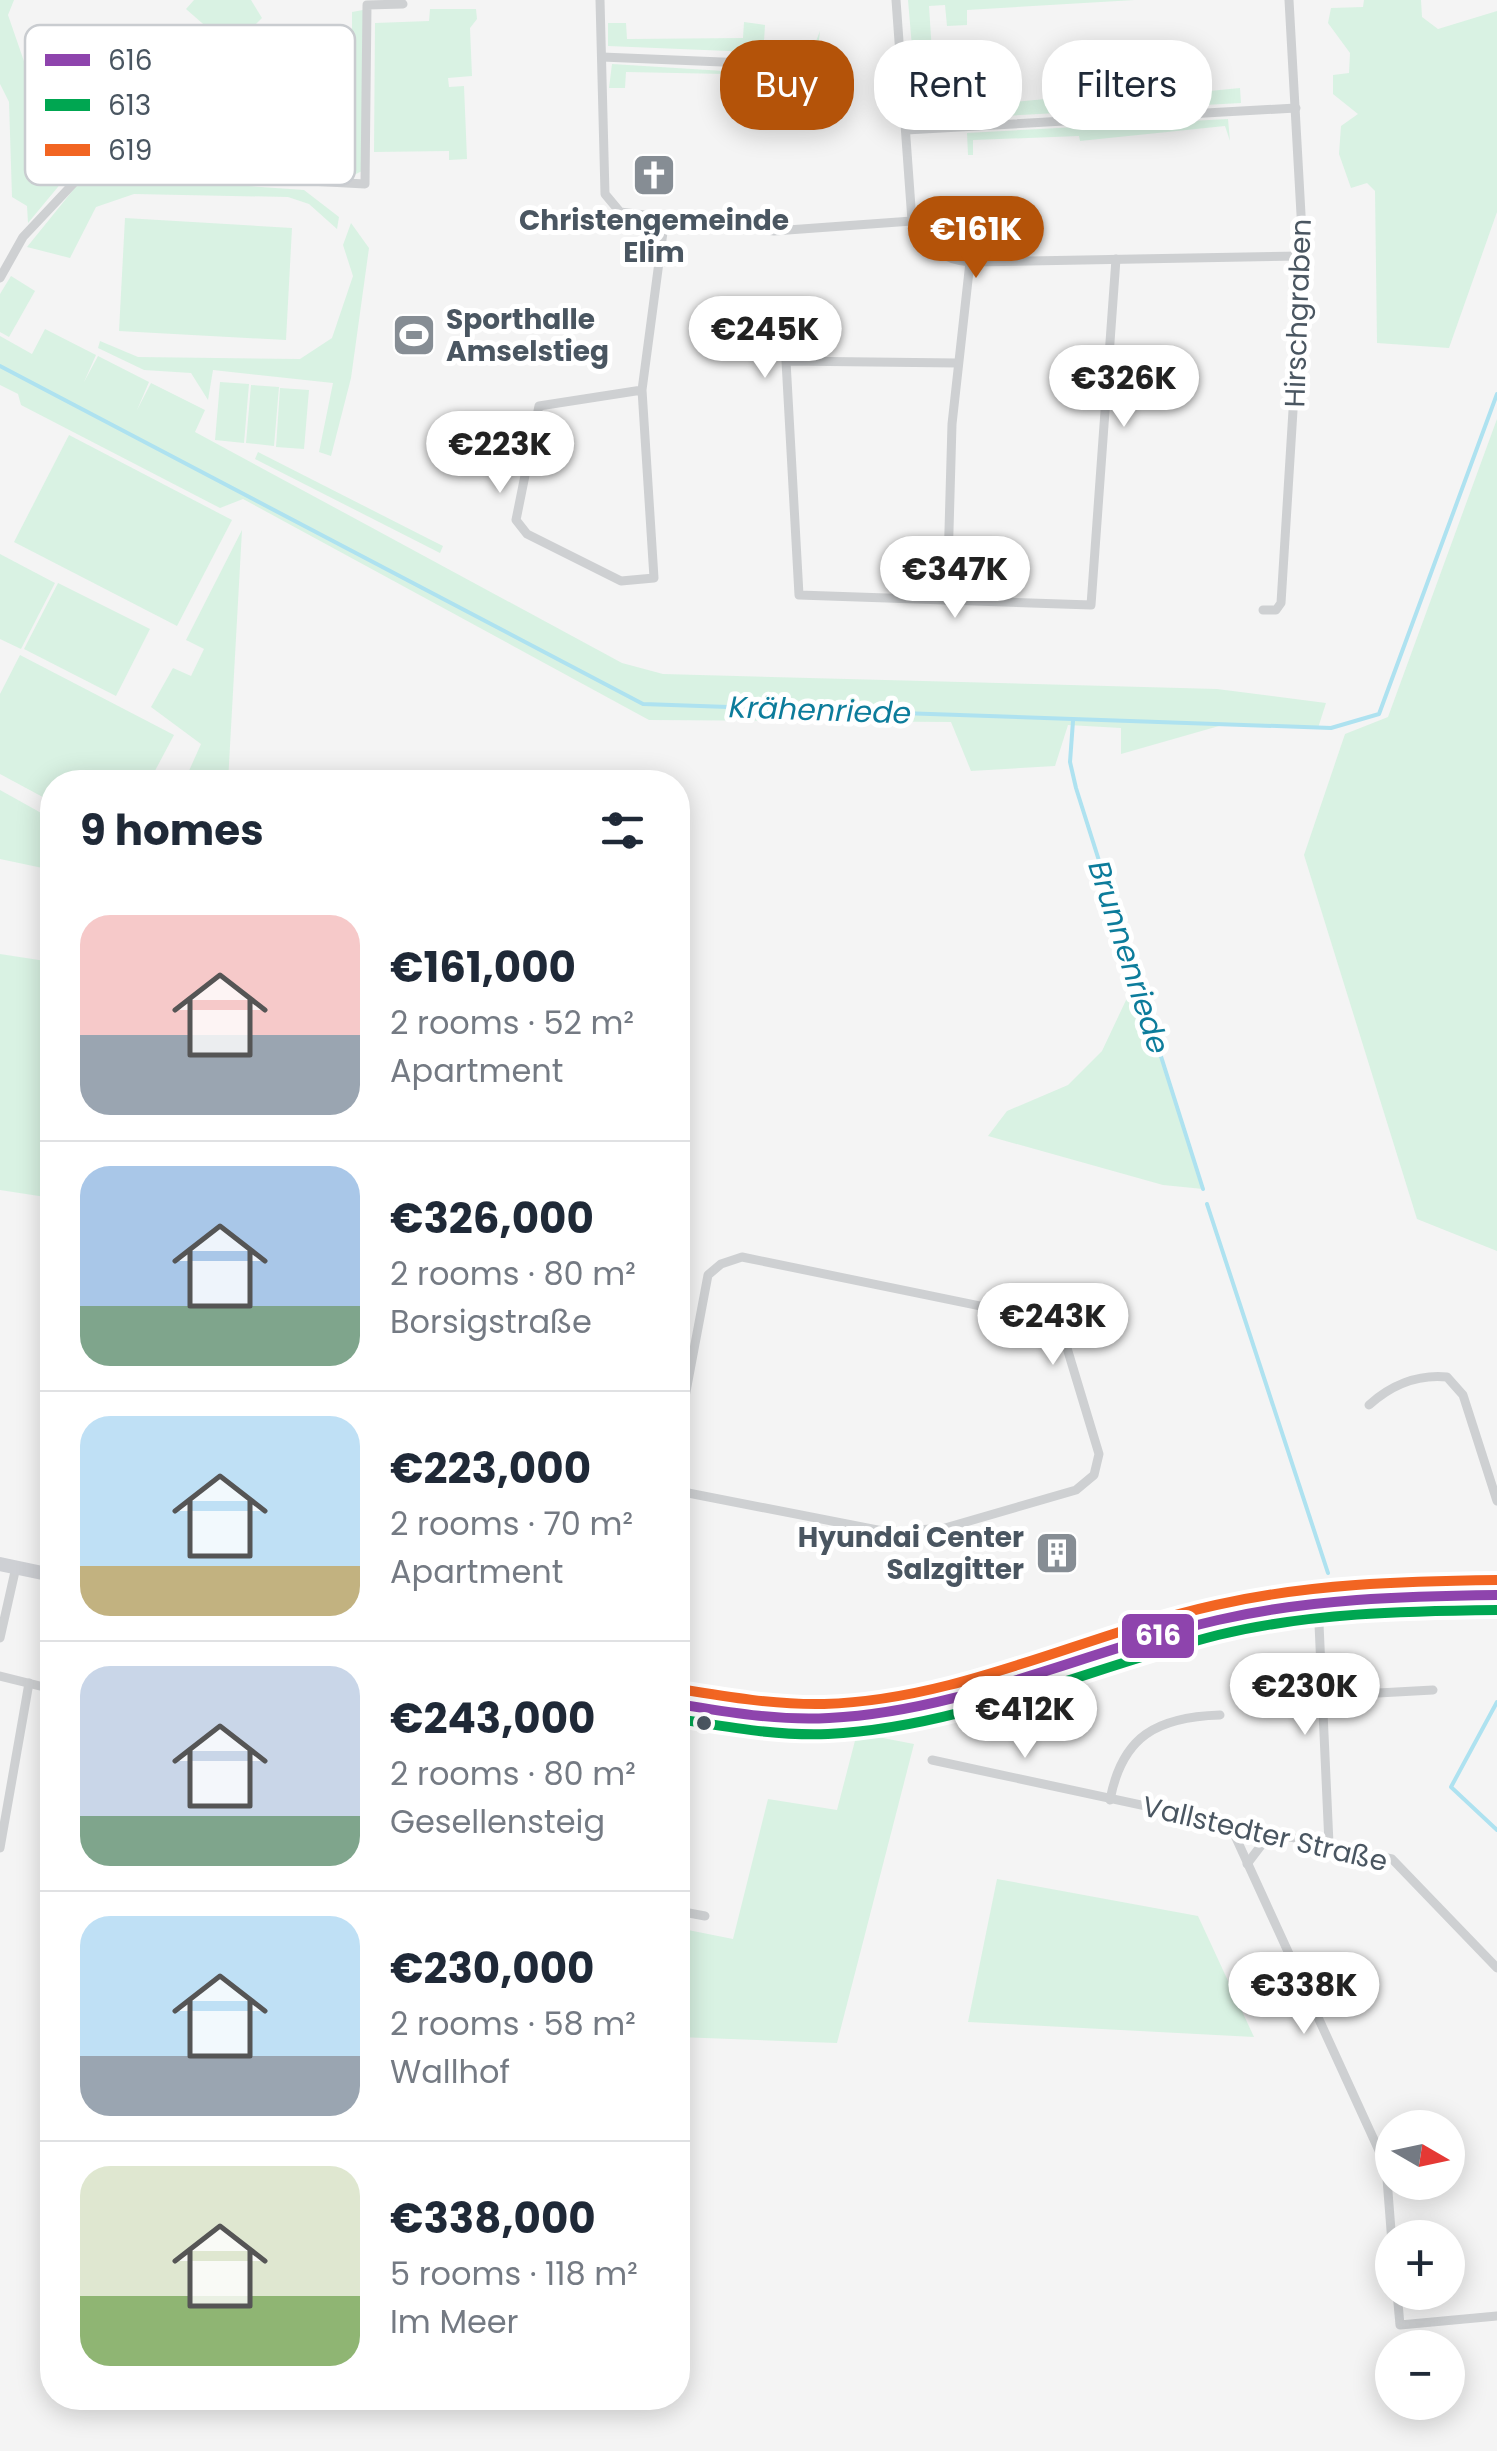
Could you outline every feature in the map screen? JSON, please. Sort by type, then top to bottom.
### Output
[{"type":"main road","points":[[8,1565],[40,1572]]},
{"type":"main road","points":[[690,1706],[783,1722],[891,1715],[991,1690],[1215,1621],[1318,1602],[1497,1595]]},
{"type":"street","points":[[600,0],[605,194],[620,212],[774,232],[912,221]]},
{"type":"street","points":[[896,0],[899,40]]},
{"type":"street","name":"Hirschgraben","points":[[1262,610],[1276,610],[1281,604],[1301,256],[1289,0]]},
{"type":"street","points":[[355,183],[365,184],[367,5],[403,4]]},
{"type":"street","points":[[602,57],[720,62]]},
{"type":"street","points":[[1022,123],[1296,108]]},
{"type":"street","points":[[906,130],[912,221],[944,257],[970,262],[1291,260],[1301,256]]},
{"type":"street","points":[[0,278],[23,237],[72,185]]},
{"type":"street","points":[[642,390],[539,406],[516,520],[520,530],[621,582],[654,578],[642,390],[665,218]]},
{"type":"street","points":[[956,364],[786,361],[799,595],[1084,606],[1094,599],[1116,259]]},
{"type":"street","points":[[946,601],[956,364],[970,262]]},
{"type":"street","points":[[690,1370],[708,1275],[721,1264],[742,1256],[1029,1316],[1052,1325],[1067,1348],[1099,1454],[1094,1475],[1076,1490],[945,1528],[888,1532],[690,1493]]},
{"type":"street","points":[[1368,1405],[1387,1388],[1432,1376],[1447,1377],[1462,1395],[1497,1501]]},
{"type":"street","points":[[0,1638],[8,1565]]},
{"type":"street","points":[[1318,1602],[1329,1844]]},
{"type":"street","points":[[0,1676],[40,1686]]},
{"type":"street","points":[[0,1848],[29,1684]]},
{"type":"street","points":[[1322,1696],[1433,1690]]},
{"type":"street","points":[[1110,1800],[1126,1750],[1149,1730],[1195,1716],[1220,1715]]},
{"type":"street","name":"Vallstedter Straße","points":[[932,1760],[1230,1827],[1329,1844],[1400,1863],[1497,1968]]},
{"type":"street","points":[[1230,1827],[1386,2166],[1390,2220]]},
{"type":"street","points":[[1248,1864],[1269,1835]]},
{"type":"street","points":[[690,1913],[705,1916]]},
{"type":"street","points":[[1399,2310],[1400,2324],[1497,2316]]},
{"type":"green space","points":[[0,0],[14,0],[8,15],[25,64],[25,185],[60,185],[28,223],[27,206],[12,197],[9,102],[0,84]]},
{"type":"green space","points":[[194,0],[251,0],[262,18],[255,25],[204,25],[186,9]]},
{"type":"green space","points":[[908,0],[1135,0],[967,10],[967,25],[947,26],[945,5],[929,6],[931,40],[911,40]]},
{"type":"green space","points":[[1364,0],[1421,0],[1422,17],[1438,29],[1497,11],[1497,212],[1449,348],[1377,343],[1375,191],[1367,183],[1351,188],[1339,154],[1341,126],[1358,114],[1333,94],[1333,75],[1349,73],[1350,53],[1328,23],[1331,8],[1363,7]]},
{"type":"green space","points":[[430,9],[476,9],[477,19],[470,28],[472,76],[448,78],[449,87],[464,86],[467,159],[449,160],[449,151],[374,152],[375,23],[429,21]]},
{"type":"green space","points":[[363,10],[362,171],[355,174],[352,12]]},
{"type":"green space","points":[[744,22],[765,25],[764,40],[720,40],[720,51],[608,46],[608,23],[626,23],[627,39],[743,38]]},
{"type":"green space","points":[[612,64],[720,71],[720,74],[626,72],[625,88],[609,88]]},
{"type":"green space","points":[[1240,88],[1241,103],[1212,105],[1212,91]]},
{"type":"green space","points":[[1042,99],[1042,114],[1022,115],[1022,101]]},
{"type":"green space","points":[[1228,119],[1230,141],[1225,126],[1212,127],[1212,120]]},
{"type":"green space","points":[[1186,130],[1080,141],[1079,136],[973,140],[973,155],[968,155],[967,133]]},
{"type":"green space","points":[[77,185],[233,185],[304,190],[339,217],[337,229],[309,204],[288,197],[134,194],[96,207],[70,258],[27,247]]},
{"type":"green space","points":[[125,218],[292,228],[286,340],[119,331]]},
{"type":"green space","points":[[351,223],[369,248],[351,378],[331,456],[319,452],[333,383],[213,370],[208,400],[191,373],[144,370],[98,348],[100,341],[138,357],[300,359],[332,338],[353,276],[343,245]]},
{"type":"green space","points":[[11,276],[35,291],[9,337],[0,332],[0,294]]},
{"type":"green space","points":[[45,329],[96,355],[84,382],[98,356],[149,382],[137,410],[151,383],[205,410],[195,432],[622,663],[663,674],[1217,689],[1326,703],[1318,728],[1226,724],[1121,754],[1121,728],[1068,725],[1055,766],[971,771],[951,722],[649,720],[243,499],[220,508],[21,405],[18,394],[0,385],[0,336],[32,354]]},
{"type":"green space","points":[[220,382],[249,384],[244,443],[215,440]]},
{"type":"green space","points":[[251,385],[279,387],[274,446],[246,443]]},
{"type":"green space","points":[[280,388],[309,390],[304,449],[276,447]]},
{"type":"green space","points":[[1497,419],[1497,1251],[1417,1219],[1304,855],[1345,734],[1388,717]]},
{"type":"green space","points":[[69,435],[232,520],[177,626],[14,542]]},
{"type":"green space","points":[[258,452],[443,546],[440,553],[255,459]]},
{"type":"green space","points":[[242,530],[229,770],[189,770],[201,744],[151,707],[173,668],[191,676],[204,649],[186,640]]},
{"type":"green space","points":[[0,554],[55,583],[21,649],[0,639]]},
{"type":"green space","points":[[58,583],[150,629],[116,696],[24,649]]},
{"type":"green space","points":[[20,655],[174,735],[155,770],[40,770],[40,796],[0,774],[0,694]]},
{"type":"green space","points":[[0,790],[40,812],[40,867],[0,859]]},
{"type":"green space","points":[[0,954],[40,960],[40,1196],[0,1190]]},
{"type":"green space","points":[[1136,979],[1203,1189],[1163,1185],[988,1136],[1007,1111],[1068,1085],[1102,1051]]},
{"type":"green space","points":[[857,1733],[914,1744],[837,2043],[690,2037],[690,1930],[733,1939],[768,1799],[837,1810]]},
{"type":"green space","points":[[997,1879],[1198,1916],[1254,2037],[968,2022]]},
{"type":"waterway","name":"Krähenriede","points":[[0,366],[643,704],[1331,728],[1379,714],[1497,394]]},
{"type":"waterway","name":"Brunnenriede","points":[[1073,721],[1070,762],[1076,788],[1203,1189]]},
{"type":"waterway","name":"Brunnenriede","points":[[1207,1204],[1328,1573]]},
{"type":"waterway","name":"Brunnenriede","points":[[1497,1702],[1451,1787],[1497,1830]]},
{"type":"transit line","name":"619","points":[[690,1691],[788,1703],[875,1700],[973,1679],[1167,1617],[1251,1598],[1356,1585],[1497,1580]]},
{"type":"transit line","name":"616","points":[[690,1706],[791,1718],[879,1713],[977,1692],[1169,1633],[1252,1613],[1357,1600],[1497,1595]]},
{"type":"transit line","name":"613","points":[[690,1721],[790,1734],[878,1729],[976,1708],[1169,1648],[1252,1628],[1357,1615],[1497,1610]]},
{"type":"place","name":"Christengemeinde Elim","points":[[654,175]]},
{"type":"place","name":"Sporthalle Amselstieg","points":[[414,335]]},
{"type":"place","name":"Hyundai Center Salzgitter","points":[[1057,1553]]}]
